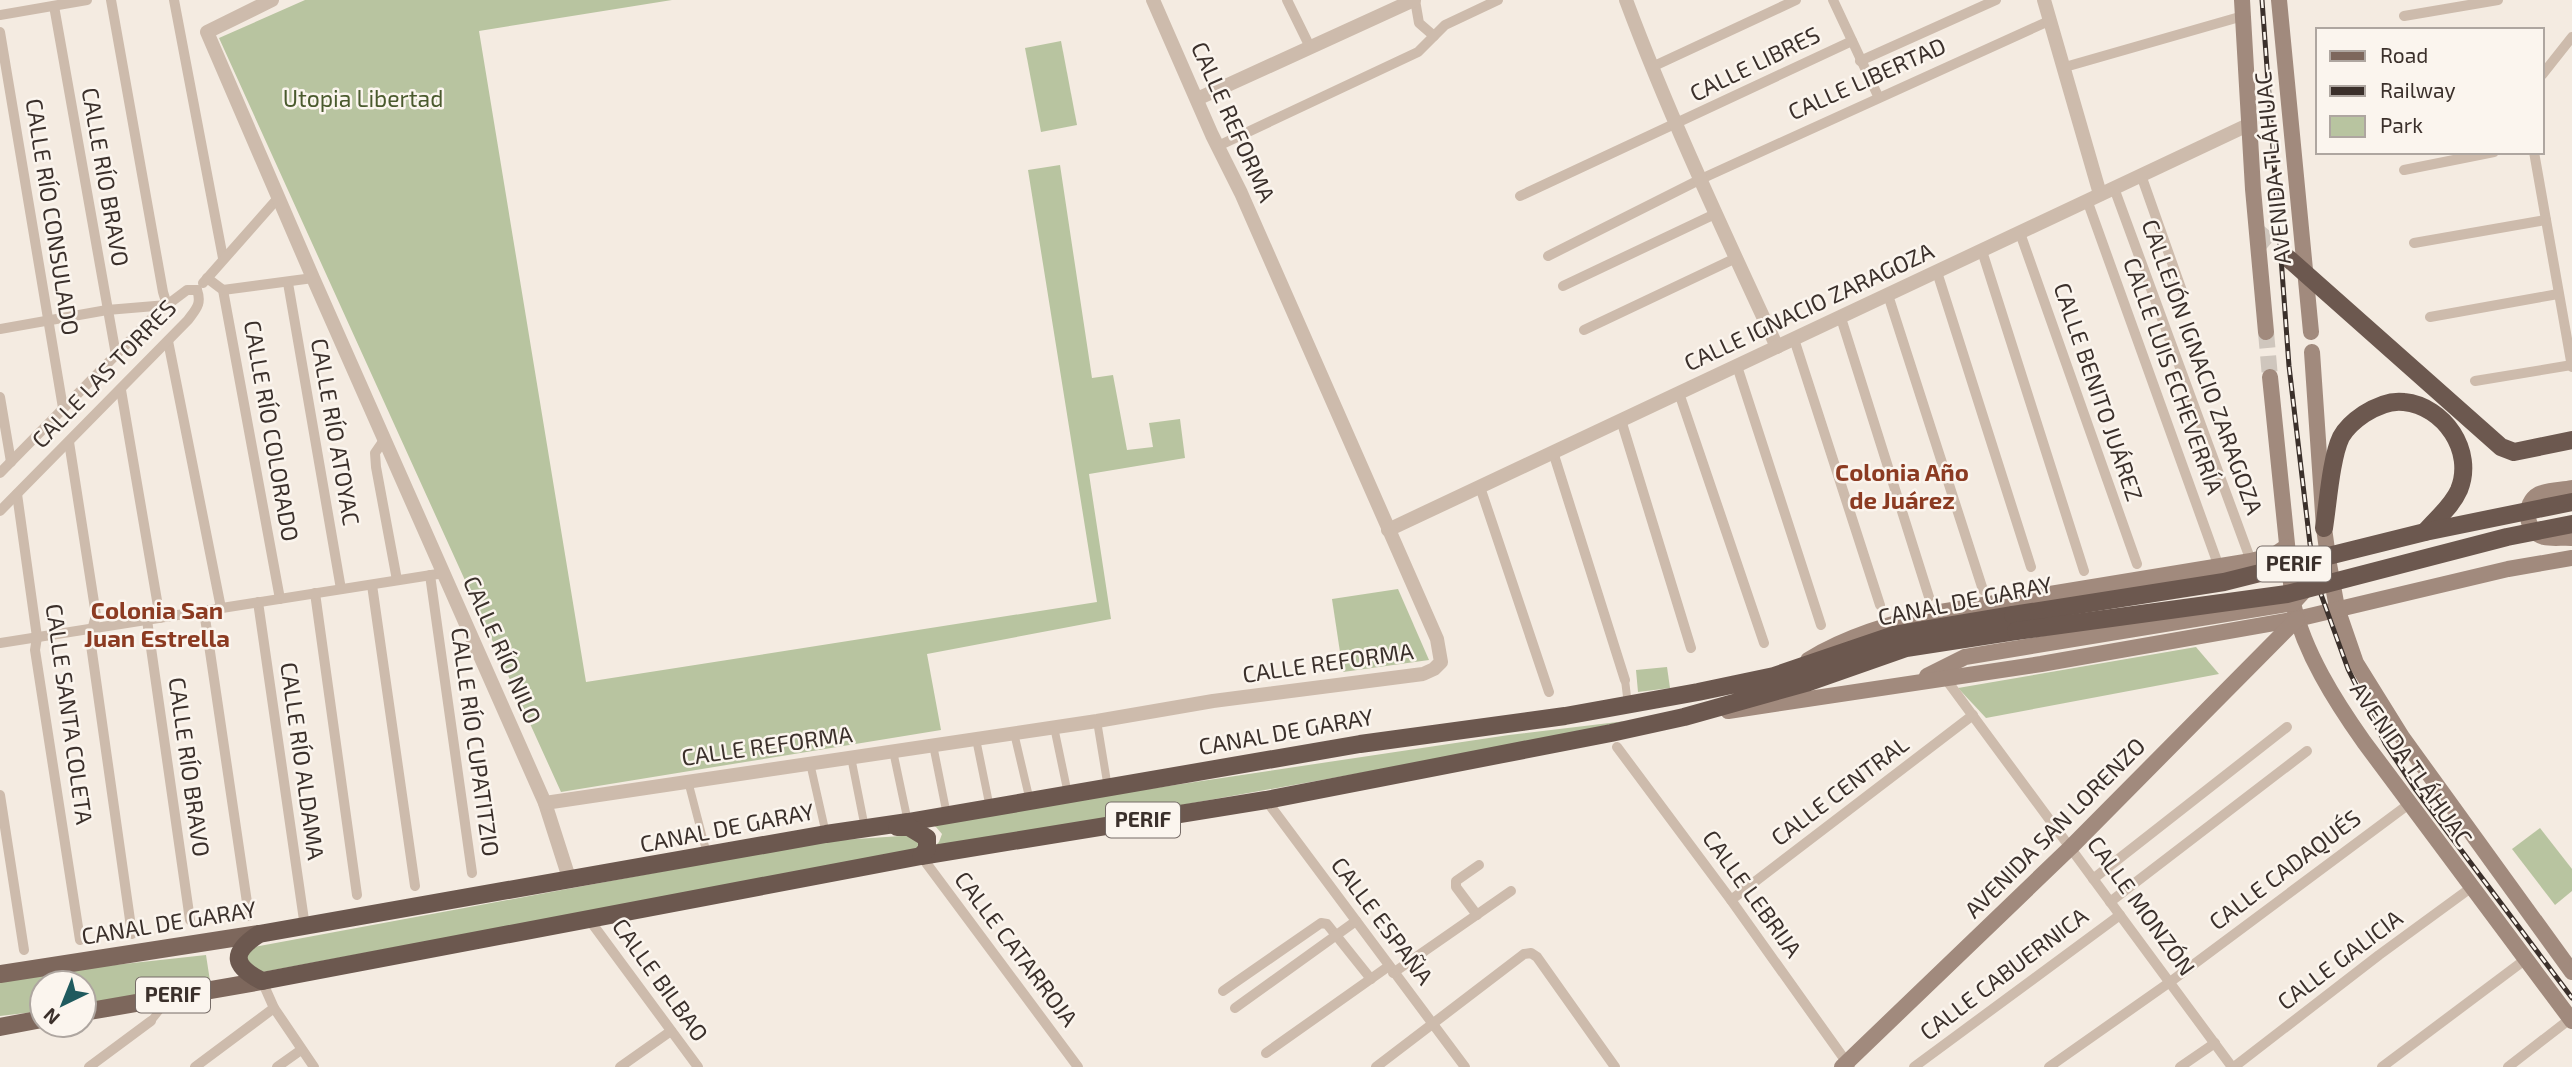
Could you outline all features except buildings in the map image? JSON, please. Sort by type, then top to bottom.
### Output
[{"type":"highway","points":[[2289,259],[2501,447],[2514,452],[2572,440]]},
{"type":"highway","points":[[2324,528],[2341,438],[2354,420],[2377,405],[2404,402],[2437,414],[2456,437],[2463,463],[2460,486],[2453,502],[2425,532]]},
{"type":"highway","name":"CANAL DE GARAY","points":[[262,981],[921,856],[1266,800],[1684,717],[1809,682],[1906,648],[2014,623],[2224,582],[2425,532],[2572,502]]},
{"type":"highway","name":"CANAL DE GARAY","points":[[259,934],[826,834],[1360,744],[1628,705],[1787,672],[1894,635],[2287,594],[2507,537],[2572,524]]},
{"type":"highway","points":[[868,828],[909,827],[919,832],[926,838],[927,849],[921,856]]},
{"type":"highway","points":[[259,934],[240,949],[238,959],[242,968],[262,981]]},
{"type":"main road","name":"AVENIDA TLÁHUAC","points":[[2279,0],[2311,332]]},
{"type":"main road","name":"AVENIDA TLÁHUAC","points":[[2243,8],[2253,190],[2266,332]]},
{"type":"main road","name":"AVENIDA TLÁHUAC","points":[[2312,352],[2324,528],[2329,564],[2337,608],[2356,663],[2402,737],[2572,972]]},
{"type":"main road","name":"AVENIDA TLÁHUAC","points":[[2270,377],[2286,547],[2295,611],[2325,680],[2346,717],[2571,1020]]},
{"type":"main road","points":[[2572,488],[2539,494],[2529,505],[2527,518],[2532,529],[2543,537],[2572,538]]},
{"type":"main road","points":[[1787,672],[1830,647],[1885,625],[1934,613],[2250,561],[2274,555],[2286,547]]},
{"type":"main road","name":"CANAL DE GARAY","points":[[1684,717],[1916,682],[1945,673],[2040,664],[2295,611],[2337,608],[2508,569],[2572,558]]},
{"type":"main road","name":"AVENIDA SAN LORENZO","points":[[1846,1066],[2071,846],[2295,611],[2329,564]]},
{"type":"main road","points":[[2212,616],[2225,601],[2226,595],[2222,580],[2213,568]]},
{"type":"main road","points":[[1945,673],[1965,657],[2212,616],[2295,611]]},
{"type":"main road","name":"CANAL DE GARAY","points":[[0,974],[259,934]]},
{"type":"main road","name":"CANAL DE GARAY","points":[[98,1009],[262,981]]},
{"type":"main road","points":[[0,1027],[28,1022]]},
{"type":"street","points":[[15,0],[17,12]]},
{"type":"street","points":[[0,15],[87,0]]},
{"type":"street","points":[[111,0],[167,304]]},
{"type":"street","points":[[174,0],[223,258]]},
{"type":"street","name":"CALLE RÍO NILO","points":[[272,0],[207,32],[384,440],[437,574],[544,803],[570,881]]},
{"type":"street","name":"CALLE REFORMA","points":[[544,803],[1097,721],[1213,701],[1423,674],[1434,670],[1441,662],[1437,639],[1153,0]]},
{"type":"street","points":[[1287,0],[1310,47]]},
{"type":"street","points":[[1197,99],[1415,0],[1419,23],[1434,36]]},
{"type":"street","points":[[1218,146],[1418,52],[1445,25],[1498,0]]},
{"type":"street","points":[[1626,0],[1677,125],[1777,347]]},
{"type":"street","points":[[1652,67],[1796,0]]},
{"type":"street","points":[[1834,0],[1878,96]]},
{"type":"street","points":[[1860,61],[1996,0]]},
{"type":"street","points":[[2046,0],[2101,194]]},
{"type":"street","points":[[2404,16],[2498,0]]},
{"type":"street","name":"CALLE RÍO BRAVO","points":[[54,6],[116,355]]},
{"type":"street","points":[[2065,67],[2243,8]]},
{"type":"street","name":"CALLE LIBERTAD","points":[[1548,256],[1701,179],[1878,96],[2051,20]]},
{"type":"street","name":"CALLE RÍO CONSULADO","points":[[0,32],[63,408]]},
{"type":"street","points":[[2544,71],[2572,37]]},
{"type":"street","name":"CALLE LIBRES","points":[[1520,196],[1852,41]]},
{"type":"street","name":"CALLE IGNACIO ZARAGOZA","points":[[1388,530],[2250,124]]},
{"type":"street","points":[[2404,170],[2484,154]]},
{"type":"street","points":[[2476,381],[2572,366],[2534,154]]},
{"type":"street","points":[[2141,175],[2182,291]]},
{"type":"street","name":"CALLEJÓN IGNACIO ZARAGOZA","points":[[2101,194],[2250,561]]},
{"type":"street","name":"CALLE LUIS ECHEVERRÍA","points":[[2101,194],[2213,568]]},
{"type":"street","name":"CALLE LAS TORRES","points":[[0,511],[168,341],[198,306],[200,298],[197,290],[278,198]]},
{"type":"street","points":[[1563,286],[1716,214]]},
{"type":"street","points":[[2414,243],[2546,220]]},
{"type":"street","name":"CALLE BENITO JUÁREZ","points":[[2020,233],[2137,564]]},
{"type":"street","points":[[1982,251],[2084,570]]},
{"type":"street","points":[[1584,330],[1736,258]]},
{"type":"street","points":[[1937,272],[2031,567]]},
{"type":"street","points":[[207,278],[223,290],[313,278]]},
{"type":"street","name":"CALLE RÍO ATOYAC","points":[[288,283],[341,589]]},
{"type":"street","points":[[0,329],[107,310],[167,304],[187,290],[197,290]]},
{"type":"street","name":"CALLE RÍO COLORADO","points":[[223,290],[280,598]]},
{"type":"street","points":[[2430,317],[2558,294]]},
{"type":"street","points":[[1888,295],[1983,590]]},
{"type":"street","name":"CALLE LAS TORRES","points":[[0,472],[167,304]]},
{"type":"street","points":[[1841,318],[1929,597]]},
{"type":"street","points":[[1794,339],[1880,605]]},
{"type":"street","points":[[168,341],[221,608]]},
{"type":"street","points":[[1737,366],[1821,625]]},
{"type":"street","points":[[121,390],[160,618]]},
{"type":"street","points":[[1679,393],[1765,643]]},
{"type":"street","points":[[0,397],[11,462]]},
{"type":"street","points":[[1621,420],[1691,648]]},
{"type":"street","points":[[384,440],[375,453],[376,467],[397,580]]},
{"type":"street","points":[[69,442],[96,615],[90,638],[132,934]]},
{"type":"street","points":[[1553,452],[1625,680],[1628,705]]},
{"type":"street","points":[[1480,487],[1549,692]]},
{"type":"street","name":"CALLE SANTA COLETA","points":[[17,494],[37,637],[35,650],[80,940]]},
{"type":"street","points":[[0,643],[437,574]]},
{"type":"street","name":"CALLE RÍO CUPATITZIO","points":[[437,574],[472,873]]},
{"type":"street","points":[[372,584],[415,886]]},
{"type":"street","points":[[316,593],[357,895]]},
{"type":"street","name":"CALLE RÍO ALDAMA","points":[[258,602],[305,927]]},
{"type":"street","points":[[204,611],[249,916]]},
{"type":"street","name":"CALLE RÍO BRAVO","points":[[147,620],[190,920]]},
{"type":"street","name":"CALLE MONZÓN","points":[[1945,673],[2093,880],[2233,1067]]},
{"type":"street","name":"CALLE CENTRAL","points":[[1731,900],[1973,715]]},
{"type":"street","points":[[1097,721],[1108,788]]},
{"type":"street","points":[[1054,727],[1068,794]]},
{"type":"street","points":[[2093,880],[2287,727]]},
{"type":"street","points":[[1014,733],[1030,801]]},
{"type":"street","points":[[976,739],[990,807]]},
{"type":"street","points":[[933,745],[947,815]]},
{"type":"street","name":"CALLE LEBRIJA","points":[[1617,747],[1731,900],[1846,1066]]},
{"type":"street","points":[[892,751],[908,822]]},
{"type":"street","points":[[2110,902],[2307,751]]},
{"type":"street","points":[[851,757],[868,828]]},
{"type":"street","points":[[810,763],[826,834]]},
{"type":"street","points":[[688,781],[707,857]]},
{"type":"street","points":[[0,795],[24,950]]},
{"type":"street","name":"CALLE ESPAÑA","points":[[1266,800],[1465,1067]]},
{"type":"street","name":"CALLE CADAQUÉS","points":[[2049,1067],[2170,982],[2409,804]]},
{"type":"street","name":"CALLE CATARROJA","points":[[921,856],[1078,1067]]},
{"type":"street","points":[[1477,915],[1457,887],[1457,881],[1479,865]]},
{"type":"street","name":"CALLE GALICIA","points":[[2233,1067],[2472,887]]},
{"type":"street","points":[[1266,1052],[1371,979],[1391,970],[1511,891]]},
{"type":"street","name":"CALLE CABUERNICA","points":[[1914,1067],[2120,915]]},
{"type":"street","name":"CALLE BILBAO","points":[[588,918],[698,1067]]},
{"type":"street","points":[[1235,1008],[1356,921]]},
{"type":"street","points":[[1223,991],[1321,922],[1327,923],[1371,979]]},
{"type":"street","points":[[1376,1067],[1524,954],[1531,953],[1537,957],[1615,1067]]},
{"type":"street","points":[[2382,1067],[2526,959]]},
{"type":"street","points":[[262,981],[274,1008],[314,1067]]},
{"type":"street","points":[[89,1067],[151,1021],[172,995]]},
{"type":"street","points":[[194,1067],[274,1008]]},
{"type":"street","points":[[2508,1067],[2571,1020]]},
{"type":"street","points":[[620,1067],[671,1031]]},
{"type":"street","points":[[2180,1067],[2215,1043]]},
{"type":"street","points":[[277,1067],[302,1050]]},
{"type":"green space","name":"Utopia Libertad","points":[[305,0],[672,0],[479,31],[586,682],[1097,602],[1028,170],[1060,165],[1092,378],[1113,375],[1127,450],[1153,447],[1149,423],[1180,419],[1185,458],[1089,474],[1111,619],[927,654],[941,730],[561,792],[219,38]]},
{"type":"green space","points":[[1061,41],[1077,125],[1041,132],[1025,48]]},
{"type":"green space","points":[[1398,589],[1429,660],[1343,672],[1332,599]]},
{"type":"green space","points":[[2196,647],[2219,674],[1986,718],[1958,688]]},
{"type":"green space","points":[[1667,667],[1670,688],[1638,692],[1636,670]]},
{"type":"green space","points":[[1626,721],[1511,746],[931,850],[942,834],[927,822],[1509,735]]},
{"type":"green space","points":[[2540,828],[2572,869],[2572,891],[2555,905],[2512,849]]},
{"type":"green space","points":[[916,835],[920,841],[918,850],[257,973],[244,959],[254,947],[826,841]]},
{"type":"green space","points":[[206,955],[210,981],[98,1003],[98,969],[81,969]]},
{"type":"green space","points":[[28,977],[28,1013],[0,1016],[0,982]]},
{"type":"tunnel","points":[[2257,232],[2289,259]]},
{"type":"tunnel","points":[[2266,332],[2270,377]]},
{"type":"railway","points":[[2262,0],[2289,366],[2310,544],[2318,586],[2348,669],[2385,743],[2416,790],[2572,998]]},
{"type":"district","name":"Colonia Año de Juárez","points":[[1902,487]]},
{"type":"district","name":"Colonia San Juan Estrella","points":[[157,625]]}]
